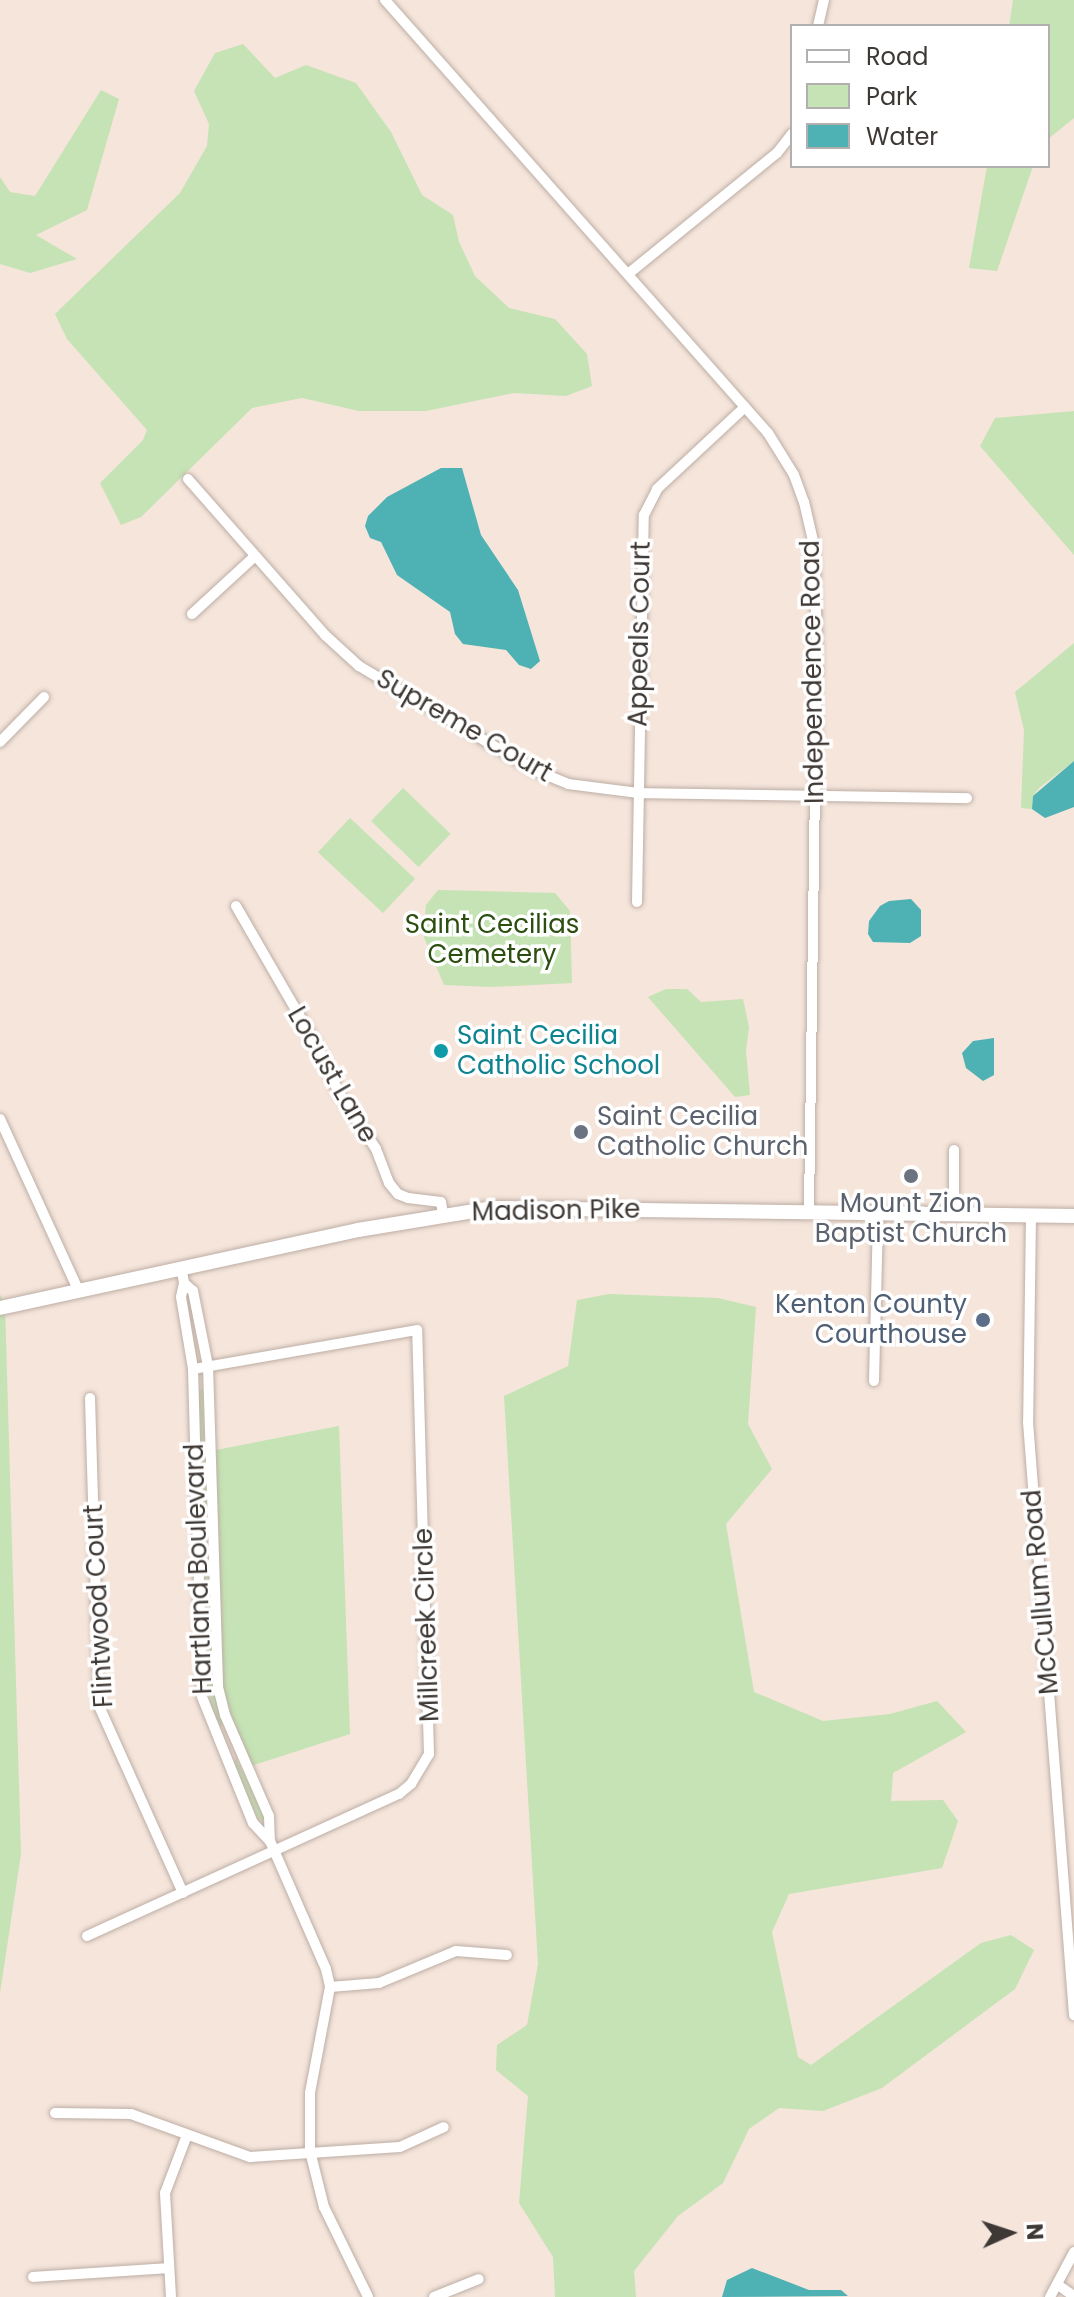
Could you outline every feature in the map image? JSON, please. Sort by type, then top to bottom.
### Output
[{"type":"main road","name":"Madison Pike","points":[[0,1308],[78,1289],[183,1275],[443,1215],[532,1207],[1074,1216]]},
{"type":"street","name":"Independence Road","points":[[385,0],[768,433],[794,475],[811,527],[816,567],[809,1212]]},
{"type":"street","points":[[818,24],[824,0]]},
{"type":"street","points":[[628,274],[754,173],[790,138]]},
{"type":"street","name":"Appeals Court","points":[[637,902],[644,515],[657,489],[745,407]]},
{"type":"street","name":"Supreme Court","points":[[188,479],[325,635],[359,666],[534,770],[578,787],[638,793],[967,798]]},
{"type":"street","points":[[192,614],[255,556]]},
{"type":"street","points":[[0,742],[44,697]]},
{"type":"street","name":"Locust Lane","points":[[236,906],[318,1048],[339,1093],[376,1149],[389,1183],[398,1194],[408,1198],[441,1202],[443,1215]]},
{"type":"street","points":[[0,1119],[78,1289]]},
{"type":"street","points":[[954,1150],[954,1215]]},
{"type":"street","points":[[874,1381],[878,1214]]},
{"type":"street","name":"McCullum Road","points":[[1031,1216],[1028,1422],[1074,2015]]},
{"type":"street","name":"Hartland Boulevard","points":[[183,1275],[193,1291],[208,1366],[218,1687],[225,1715],[269,1816],[273,1846]]},
{"type":"street","name":"Hartland Boulevard","points":[[183,1275],[181,1297],[193,1369],[202,1697],[253,1823],[273,1846],[314,1936],[330,1987],[310,2093],[310,2151],[324,2207],[368,2297]]},
{"type":"street","name":"Millcreek Circle","points":[[87,1936],[183,1893],[273,1846],[399,1794],[423,1767],[429,1754],[417,1330],[193,1369]]},
{"type":"street","name":"Flintwood Court","points":[[90,1398],[99,1706],[183,1893]]},
{"type":"street","points":[[330,1987],[379,1983],[456,1951],[507,1955]]},
{"type":"street","points":[[55,2113],[131,2114],[250,2157],[400,2147],[444,2127]]},
{"type":"street","points":[[171,2297],[165,2193],[187,2135]]},
{"type":"street","points":[[1050,2297],[1074,2252]]},
{"type":"street","points":[[33,2277],[169,2268]]},
{"type":"street","points":[[434,2297],[479,2279]]},
{"type":"street","points":[[1058,2285],[1074,2296]]},
{"type":"green space","points":[[1013,0],[1074,0],[1074,118],[1050,137],[1050,24],[1009,24]]},
{"type":"green space","points":[[243,44],[275,78],[306,65],[356,83],[391,132],[422,195],[453,215],[459,242],[475,276],[509,308],[555,319],[587,354],[592,386],[566,396],[514,393],[426,411],[359,411],[302,398],[252,408],[141,517],[121,525],[100,483],[143,440],[147,430],[67,339],[55,314],[180,193],[207,146],[209,124],[194,91],[215,53]]},
{"type":"green space","points":[[101,90],[119,99],[87,210],[36,235],[77,259],[30,273],[0,264],[0,177],[10,192],[35,196]]},
{"type":"green space","points":[[987,168],[1032,168],[997,271],[969,268]]},
{"type":"green space","points":[[1074,411],[1074,555],[980,446],[995,418]]},
{"type":"green space","points":[[1074,643],[1074,761],[1039,788],[1033,796],[1032,809],[1021,808],[1024,730],[1015,692]]},
{"type":"green space","points":[[403,788],[450,834],[419,867],[371,821]]},
{"type":"green space","points":[[350,818],[415,879],[383,913],[318,852]]},
{"type":"green space","name":"Saint Cecilias Cemetery","points":[[438,890],[555,893],[570,911],[572,983],[492,987],[444,985],[423,935],[426,905]]},
{"type":"green space","points":[[666,989],[687,989],[701,1002],[743,999],[749,1027],[746,1051],[750,1095],[735,1097],[648,997]]},
{"type":"green space","points":[[0,1294],[5,1306],[21,1854],[0,1993]]},
{"type":"green space","points":[[609,1294],[718,1298],[756,1307],[748,1424],[772,1469],[726,1524],[754,1692],[823,1721],[890,1714],[937,1701],[966,1732],[893,1773],[891,1801],[943,1800],[958,1821],[942,1868],[789,1894],[772,1932],[798,2057],[811,2065],[981,1943],[1011,1935],[1034,1950],[1015,1989],[882,2088],[823,2111],[779,2108],[749,2129],[723,2183],[678,2216],[634,2271],[636,2297],[555,2297],[553,2257],[519,2203],[528,2096],[496,2070],[497,2045],[527,2025],[538,1964],[504,1396],[568,1366],[577,1300]]},
{"type":"green space","points":[[203,1389],[212,1657],[224,1722],[220,1728],[212,1711],[205,1672],[198,1390]]},
{"type":"green space","points":[[339,1426],[350,1734],[248,1767],[218,1687],[211,1451]]},
{"type":"green space","points":[[236,1758],[265,1816],[263,1821],[257,1818],[233,1764]]},
{"type":"water","points":[[441,468],[462,468],[481,535],[518,590],[540,661],[531,669],[519,665],[506,650],[463,644],[455,634],[450,612],[397,575],[381,542],[370,538],[365,526],[368,516],[387,497]]},
{"type":"water","points":[[1074,761],[1074,807],[1045,818],[1032,809],[1033,796]]},
{"type":"water","points":[[911,899],[921,910],[921,936],[910,943],[873,942],[868,934],[869,921],[880,906],[889,901]]},
{"type":"water","points":[[994,1038],[994,1075],[983,1081],[966,1068],[962,1053],[973,1041]]},
{"type":"water","points":[[752,2268],[809,2290],[841,2290],[848,2296],[722,2297],[727,2280]]},
{"type":"place","name":"Saint Cecilia Catholic School","points":[[441,1051]]},
{"type":"place","name":"Saint Cecilia Catholic Church","points":[[581,1132]]},
{"type":"place","name":"Mount Zion Baptist Church","points":[[911,1176]]},
{"type":"place","name":"Kenton County Courthouse","points":[[983,1320]]}]
